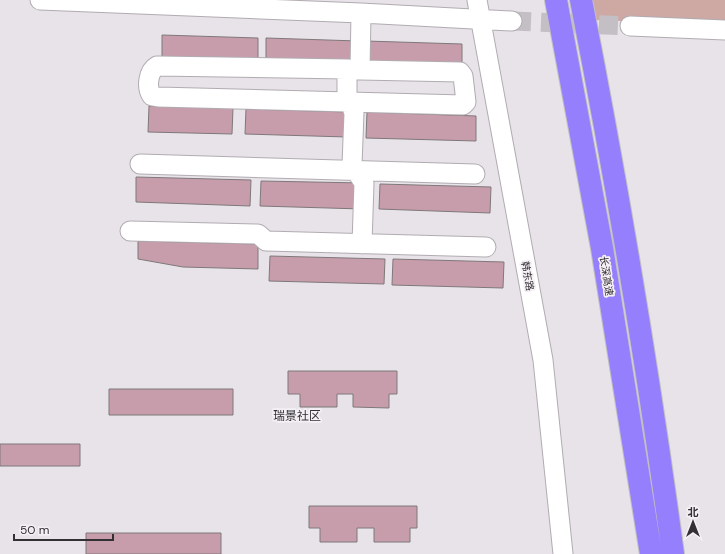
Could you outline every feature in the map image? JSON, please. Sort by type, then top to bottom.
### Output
[{"type":"highway","name":"长深高速","points":[[556,0],[602,248],[651,554]]},
{"type":"highway","points":[[581,0],[627,248],[660,458],[673,554]]},
{"type":"street","points":[[40,0],[361,13],[512,21]]},
{"type":"street","name":"韩东路","points":[[477,0],[543,360],[563,554]]},
{"type":"street","points":[[361,13],[354,70],[346,94],[354,113],[352,165],[364,183],[362,244]]},
{"type":"street","points":[[630,26],[725,30]]},
{"type":"street","points":[[157,66],[354,70],[460,72],[463,76],[466,102],[463,104],[158,98],[152,96],[149,92],[150,72],[152,68],[157,66]]},
{"type":"street","points":[[140,164],[475,174]]},
{"type":"street","points":[[130,231],[258,234],[266,241],[486,247]]},
{"type":"shaded area","points":[[590,0],[725,0],[725,25],[594,20]]},
{"type":"building","points":[[162,35],[258,38],[258,63],[162,60]]},
{"type":"building","points":[[266,38],[358,41],[357,66],[266,63]]},
{"type":"building","points":[[366,41],[462,44],[462,69],[366,66]]},
{"type":"building","points":[[149,106],[233,108],[232,134],[148,132]]},
{"type":"building","points":[[246,109],[348,112],[347,137],[245,134]]},
{"type":"building","points":[[367,112],[476,116],[476,141],[366,138]]},
{"type":"building","points":[[136,177],[251,180],[250,206],[136,202]]},
{"type":"building","points":[[261,181],[363,183],[362,209],[260,206]]},
{"type":"building","points":[[380,184],[491,187],[490,213],[379,209]]},
{"type":"building","points":[[138,241],[258,244],[258,269],[183,267],[138,259]]},
{"type":"building","points":[[270,256],[385,259],[384,284],[269,281]]},
{"type":"building","points":[[393,259],[504,262],[503,288],[392,285]]},
{"type":"building","points":[[288,371],[397,371],[397,394],[389,394],[389,408],[353,407],[353,394],[337,394],[337,407],[300,407],[300,394],[288,394]]},
{"type":"building","points":[[109,389],[233,389],[233,415],[109,415]]},
{"type":"building","points":[[0,444],[80,444],[80,466],[0,466]]},
{"type":"building","points":[[309,506],[417,506],[417,528],[410,528],[410,542],[374,542],[374,528],[357,528],[357,542],[320,542],[320,528],[309,528]]},
{"type":"building","points":[[86,533],[221,533],[221,554],[86,554]]},
{"type":"tunnel","points":[[512,21],[630,26]]},
{"type":"district","name":"瑞景社区","points":[[297,416]]}]
